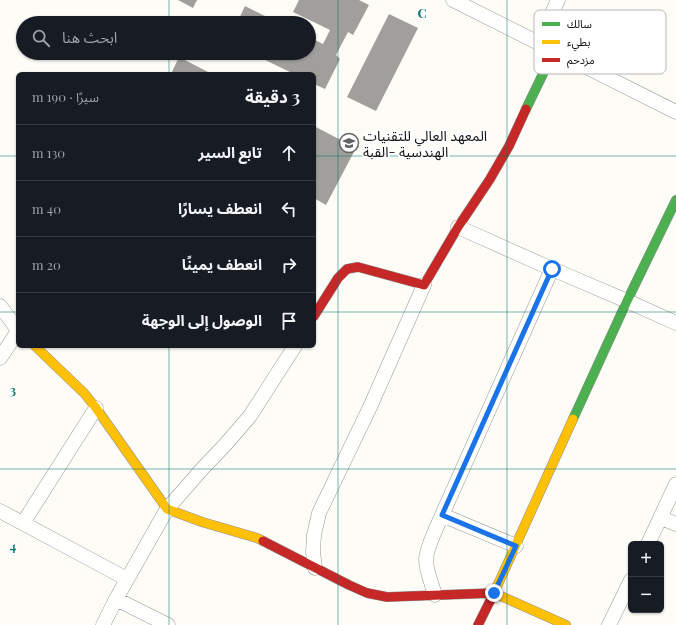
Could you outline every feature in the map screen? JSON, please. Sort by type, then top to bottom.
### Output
[{"type":"street","points":[[453,0],[534,40]]},
{"type":"street","points":[[554,10],[558,0]]},
{"type":"street","points":[[315,568],[312,552],[319,513],[370,408],[424,285],[458,227],[490,179],[509,146],[543,74]]},
{"type":"street","points":[[600,74],[676,112]]},
{"type":"street","points":[[478,625],[516,546],[627,301],[676,200]]},
{"type":"street","points":[[458,227],[676,323]]},
{"type":"street","points":[[316,313],[338,278],[347,269],[358,267],[424,285]]},
{"type":"street","points":[[435,595],[428,573],[426,560],[428,551],[442,515],[552,269]]},
{"type":"street","points":[[0,306],[16,327]]},
{"type":"street","points":[[0,358],[16,333]]},
{"type":"street","points":[[37,348],[84,393],[167,509],[202,522],[257,538],[367,593],[388,597],[494,593],[566,625]]},
{"type":"street","points":[[103,625],[127,579],[167,509],[203,468],[225,446],[250,416],[294,348]]},
{"type":"street","points":[[23,523],[96,408]]},
{"type":"street","points":[[650,541],[676,484]]},
{"type":"street","points":[[0,511],[127,579]]},
{"type":"street","points":[[442,515],[516,546]]},
{"type":"street","points":[[661,518],[676,524]]},
{"type":"street","points":[[609,625],[628,586]]},
{"type":"street","points":[[116,599],[168,625]]},
{"type":"building","points":[[178,0],[197,0],[193,8]]},
{"type":"building","points":[[299,0],[359,0],[369,5],[353,35],[348,32],[336,55],[340,59],[325,89],[316,85],[316,72],[290,72],[265,60],[316,60],[316,40],[323,44],[330,30],[316,23],[316,16],[301,16],[293,12]]},
{"type":"building","points":[[245,6],[265,16],[240,16]]},
{"type":"building","points":[[389,14],[418,28],[376,111],[347,97]]},
{"type":"building","points":[[178,60],[185,60],[208,72],[172,72]]},
{"type":"building","points":[[316,127],[356,148],[326,205],[316,199]]},
{"type":"traffic: fast","points":[[526,109],[543,74]]},
{"type":"traffic: fast","points":[[573,419],[627,301],[676,200]]},
{"type":"traffic: slow","points":[[37,348],[84,393],[167,509],[202,522],[263,541]]},
{"type":"traffic: slow","points":[[566,625],[494,593],[573,419]]},
{"type":"traffic: jam","points":[[316,313],[338,278],[347,269],[358,267],[424,285],[458,227],[490,179],[509,146],[526,109]]},
{"type":"traffic: jam","points":[[263,541],[367,593],[387,597],[494,593],[478,625]]},
{"type":"place","name":"المعهد العالي للتقنيات الهندسية -القبة","points":[[349,143]]},
{"type":"route","points":[[494,593],[516,546],[442,515],[552,269]]}]
